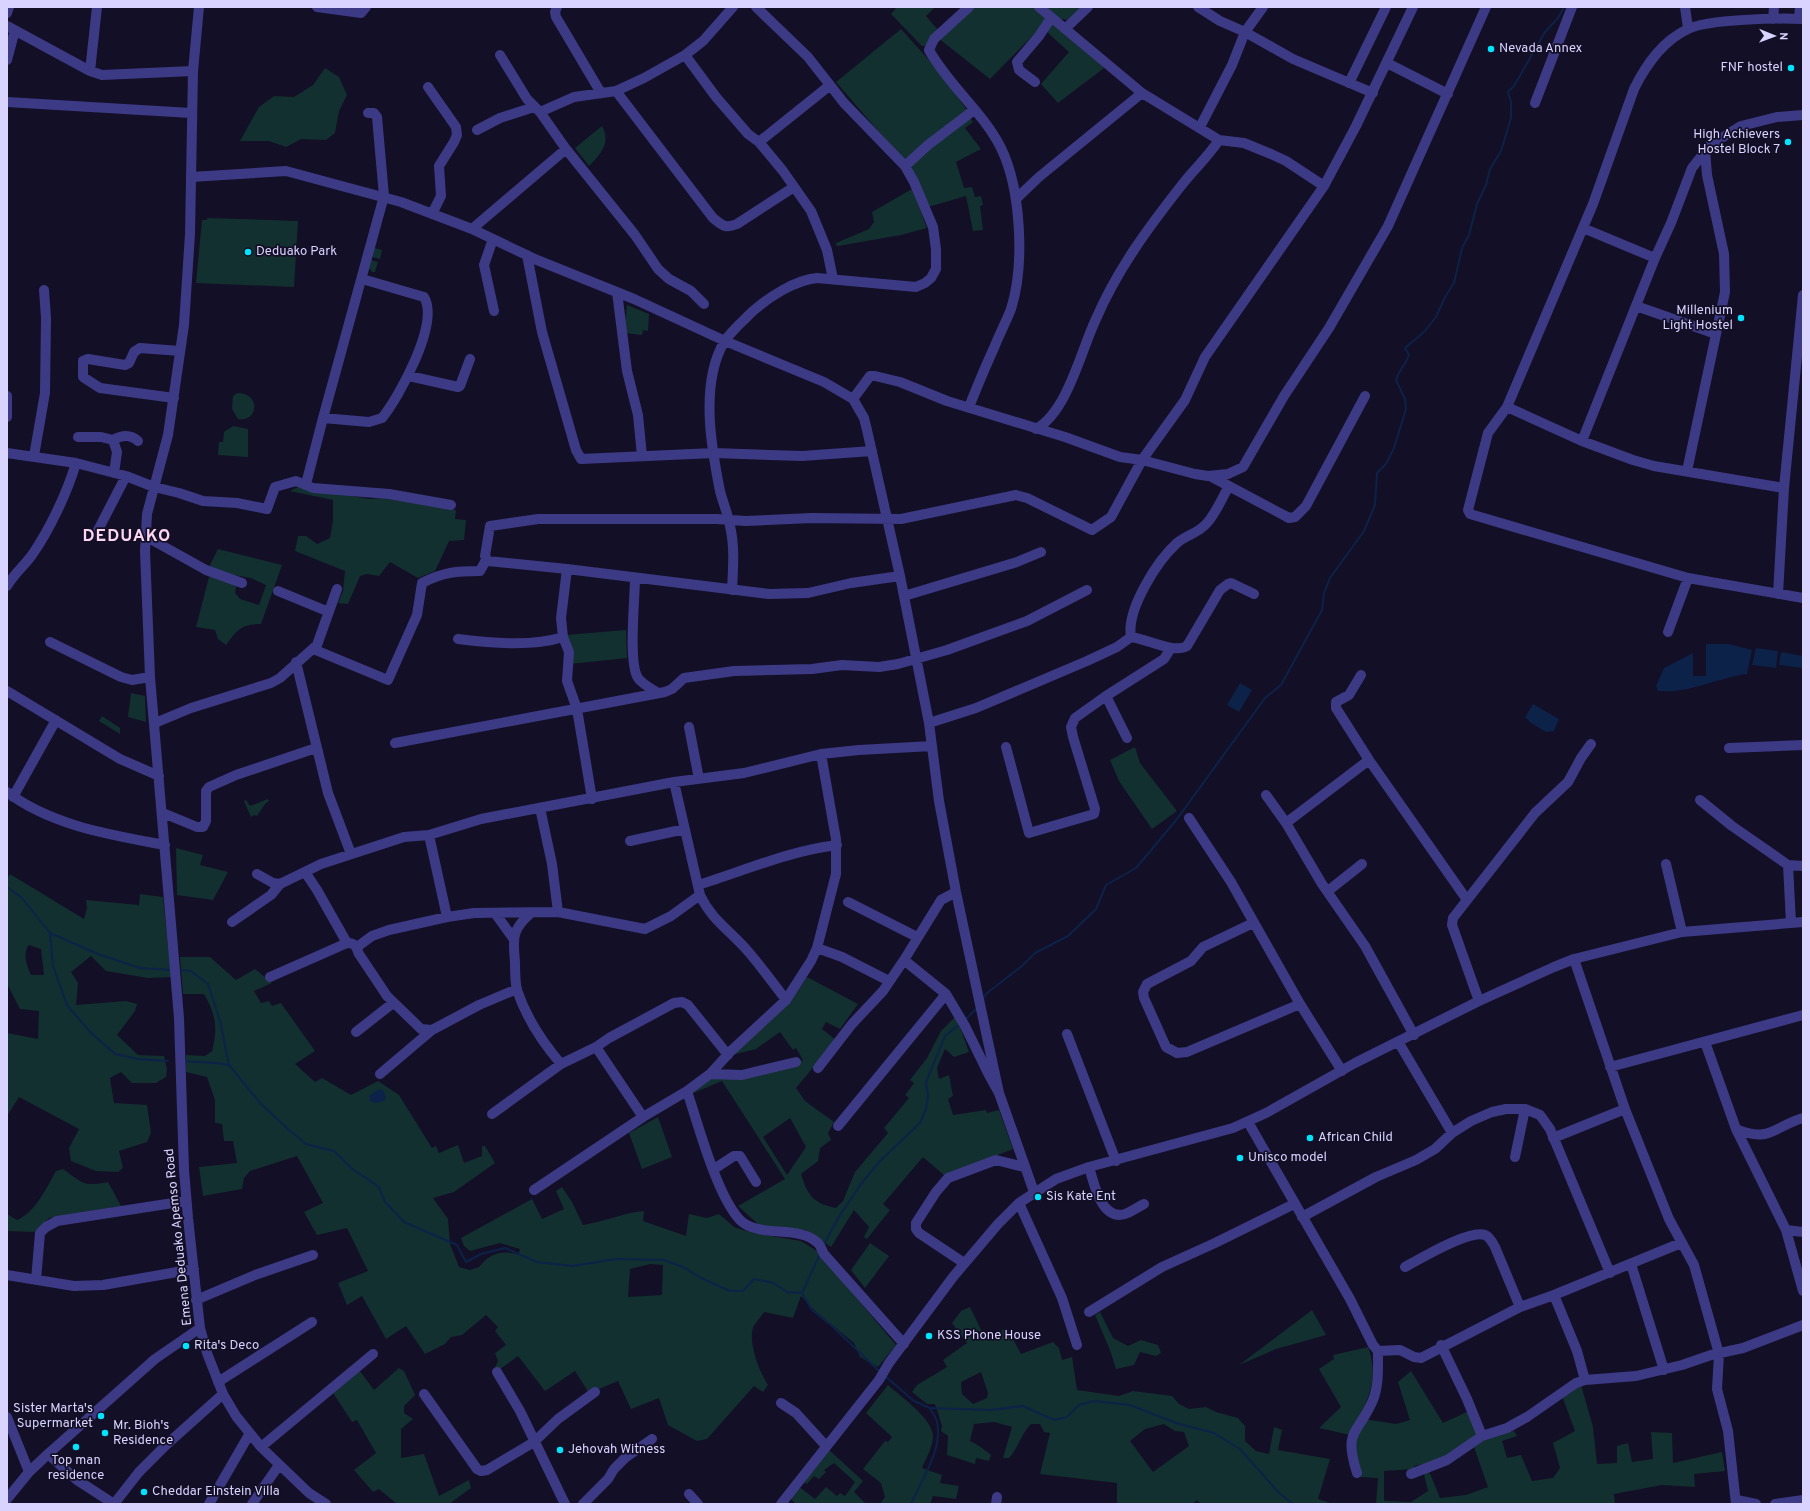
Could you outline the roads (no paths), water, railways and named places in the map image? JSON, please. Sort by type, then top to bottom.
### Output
[{"type":"street","points":[[7,13],[9,7]]},
{"type":"street","points":[[90,71],[97,7]]},
{"type":"street","name":"Emena Deduako Apemso Road","points":[[199,7],[191,113],[191,178],[188,274],[174,398],[164,455],[147,514],[145,536],[150,677],[156,723],[179,1018],[186,1200],[200,1328],[223,1394],[261,1447],[309,1493],[326,1504]]},
{"type":"street","points":[[317,7],[361,12],[366,7]]},
{"type":"street","points":[[557,7],[554,12],[556,16],[601,93]]},
{"type":"street","points":[[477,130],[500,118],[574,98],[616,91],[644,78],[685,55],[703,41],[732,7]]},
{"type":"street","points":[[732,590],[733,544],[720,491],[714,453],[710,385],[712,370],[725,341],[740,324],[768,300],[810,279],[833,279],[916,287],[931,278],[936,269],[935,235],[916,187],[905,166],[829,86],[808,57],[756,7]]},
{"type":"street","points":[[969,7],[934,39],[929,50],[935,62],[974,110],[1001,148],[1016,199],[1019,242],[1014,296],[1010,309],[969,406]]},
{"type":"street","points":[[1039,7],[1142,93],[1219,140],[1244,143],[1271,154],[1324,186]]},
{"type":"street","points":[[1066,28],[1088,7]]},
{"type":"street","points":[[1198,7],[1220,21],[1245,32],[1293,59],[1372,93]]},
{"type":"street","points":[[1200,127],[1232,65],[1245,32],[1263,7]]},
{"type":"street","points":[[1349,83],[1386,7]]},
{"type":"street","points":[[314,648],[388,680],[417,615],[422,583],[438,575],[455,571],[480,571],[486,560],[488,527],[497,524],[538,519],[901,519],[1020,495],[1092,530],[1111,516],[1142,460],[1185,400],[1205,358],[1324,186],[1387,63],[1413,7]]},
{"type":"street","points":[[853,399],[868,378],[875,376],[900,382],[947,401],[969,406],[1120,457],[1142,460],[1208,476],[1228,474],[1243,467],[1284,396],[1329,328],[1368,263],[1404,192],[1486,7]]},
{"type":"street","points":[[1535,103],[1572,7]]},
{"type":"street","points":[[1685,7],[1688,28]]},
{"type":"street","points":[[1773,19],[1774,7]]},
{"type":"street","points":[[1800,7],[1801,19],[1773,19],[1723,23],[1688,28],[1653,56],[1643,71],[1634,89],[1583,228],[1508,407],[1488,434],[1471,493],[1468,513],[1688,578],[1803,598]]},
{"type":"street","points":[[1035,82],[1019,70],[1017,67],[1017,62],[1040,36],[1051,18]]},
{"type":"street","points":[[7,60],[11,28],[90,71],[110,76],[193,71]]},
{"type":"street","points":[[500,55],[527,99],[537,109],[566,149],[635,235],[658,269],[669,279],[691,291],[704,304]]},
{"type":"street","points":[[685,55],[716,97],[748,134],[759,142],[811,211],[824,240],[833,279]]},
{"type":"street","points":[[1387,63],[1448,94]]},
{"type":"street","points":[[428,86],[456,127],[457,135],[439,166],[440,196],[432,214]]},
{"type":"street","points":[[759,142],[829,86]]},
{"type":"street","points":[[616,91],[713,218],[722,226],[729,227],[737,224],[794,187]]},
{"type":"street","points":[[1016,199],[1039,177],[1142,93]]},
{"type":"street","points":[[7,102],[191,113]]},
{"type":"street","points":[[905,166],[928,145],[974,110]]},
{"type":"street","points":[[306,484],[384,196],[377,117],[374,114],[368,113]]},
{"type":"street","points":[[1582,440],[1654,258],[1671,223],[1692,168],[1705,150],[1741,126],[1777,117],[1803,115]]},
{"type":"street","points":[[1036,429],[1053,412],[1062,398],[1095,320],[1117,276],[1154,222],[1219,140]]},
{"type":"street","points":[[472,229],[566,149]]},
{"type":"street","points":[[1687,471],[1725,292],[1725,262],[1719,224],[1707,175],[1705,150]]},
{"type":"street","points":[[191,178],[286,171],[384,196],[472,229],[527,255],[616,292],[725,341],[824,382],[853,399],[864,418],[889,519],[916,660],[930,723],[939,801],[956,892],[999,1093],[1034,1192]]},
{"type":"street","points":[[1583,228],[1654,258]]},
{"type":"street","points":[[493,239],[484,265],[494,311]]},
{"type":"street","points":[[527,255],[548,358],[578,456],[582,459],[714,453],[802,456],[872,451]]},
{"type":"street","points":[[323,418],[369,422],[379,420],[387,412],[409,376],[417,356],[425,328],[428,307],[426,301],[420,294],[362,279]]},
{"type":"street","points":[[34,456],[45,393],[46,318],[44,290]]},
{"type":"street","points":[[616,292],[627,371],[638,415],[642,456]]},
{"type":"street","points":[[1778,594],[1784,488],[1798,388],[1803,295]]},
{"type":"street","points":[[1636,306],[1716,334]]},
{"type":"street","points":[[174,398],[100,388],[83,377],[82,367],[83,361],[88,359],[125,365],[130,364],[134,352],[140,348],[180,351]]},
{"type":"street","points":[[409,376],[458,387],[460,386],[470,359]]},
{"type":"street","points":[[7,396],[7,417]]},
{"type":"street","points":[[1208,476],[1289,518],[1295,517],[1306,506],[1365,396]]},
{"type":"street","points":[[1508,407],[1582,440],[1633,460],[1654,466],[1784,488]]},
{"type":"street","points":[[78,438],[102,437],[113,440],[120,436],[130,436],[138,441]]},
{"type":"street","points":[[113,440],[118,452],[114,473]]},
{"type":"street","points":[[7,453],[76,463],[126,476],[154,488],[212,503],[237,503],[264,509],[269,506],[275,487],[293,481],[306,484],[314,488],[389,494],[451,505]]},
{"type":"street","points":[[7,586],[33,554],[69,485],[76,463]]},
{"type":"street","points":[[96,534],[126,476]]},
{"type":"street","points":[[1131,637],[1130,622],[1142,593],[1154,573],[1176,543],[1208,522],[1229,486]]},
{"type":"street","points":[[145,536],[212,573],[242,583]]},
{"type":"street","points":[[904,596],[1017,562],[1041,552]]},
{"type":"street","points":[[486,560],[769,594],[802,594],[851,583],[900,576]]},
{"type":"street","points":[[567,569],[561,618],[563,637],[569,652],[567,681],[577,709],[592,799]]},
{"type":"street","points":[[635,578],[635,672],[638,679],[658,693]]},
{"type":"street","points":[[1668,632],[1688,578]]},
{"type":"street","points":[[1131,637],[1171,648],[1182,649],[1187,646],[1220,590],[1228,584],[1235,584],[1254,594]]},
{"type":"street","points":[[156,723],[191,708],[272,683],[280,678],[318,643],[337,589]]},
{"type":"street","points":[[395,743],[658,693],[672,689],[684,678],[734,671],[812,669],[842,665],[879,667],[916,660],[1027,621],[1088,590]]},
{"type":"street","points":[[278,591],[329,612]]},
{"type":"street","points":[[458,640],[500,643],[549,640],[563,637]]},
{"type":"street","points":[[930,723],[976,708],[1087,661],[1117,647],[1131,637]]},
{"type":"street","points":[[50,642],[121,677],[132,680],[150,677]]},
{"type":"street","points":[[1006,747],[1029,833],[1094,814],[1095,808],[1071,727],[1075,718],[1106,696],[1164,659],[1171,648]]},
{"type":"street","points":[[296,662],[328,793],[351,854]]},
{"type":"street","points":[[1361,675],[1349,695],[1336,702],[1335,705],[1369,760],[1467,900]]},
{"type":"street","points":[[7,691],[129,764],[160,776]]},
{"type":"street","points":[[1106,696],[1127,738]]},
{"type":"street","points":[[56,720],[10,794],[47,815],[80,826],[166,845]]},
{"type":"street","points":[[689,727],[699,779]]},
{"type":"street","points":[[1479,1001],[1452,923],[1453,918],[1535,813],[1568,782],[1581,758],[1591,744]]},
{"type":"street","points":[[1729,748],[1803,745]]},
{"type":"street","points":[[232,922],[271,894],[280,884],[321,864],[404,837],[429,835],[481,819],[592,799],[674,782],[744,773],[821,754],[859,750],[932,746]]},
{"type":"street","points":[[163,813],[197,827],[204,827],[206,821],[206,791],[209,787],[236,775],[316,748]]},
{"type":"street","points":[[534,1190],[643,1116],[687,1091],[710,1074],[786,1000],[811,961],[817,948],[836,874],[837,845],[831,800],[821,754]]},
{"type":"street","points":[[1286,823],[1369,760]]},
{"type":"street","points":[[674,782],[699,890],[712,916],[746,949],[786,1000]]},
{"type":"street","points":[[1266,795],[1286,823],[1314,871],[1376,965],[1414,1035]]},
{"type":"street","points":[[1700,800],[1737,830],[1788,865],[1803,866]]},
{"type":"street","points":[[540,808],[552,864],[558,912]]},
{"type":"street","points":[[1189,818],[1231,882],[1300,1004],[1342,1071]]},
{"type":"street","points":[[630,841],[685,829]]},
{"type":"street","points":[[429,835],[447,917]]},
{"type":"street","points":[[270,977],[379,933],[447,917],[474,913],[558,912],[645,929],[671,916],[699,890],[787,855],[811,848],[837,845]]},
{"type":"street","points":[[1328,891],[1362,864]]},
{"type":"street","points":[[1666,864],[1682,932]]},
{"type":"street","points":[[1788,865],[1791,923]]},
{"type":"street","points":[[305,872],[352,945],[393,1003],[422,1029],[432,1030]]},
{"type":"street","points":[[257,874],[273,883],[280,884]]},
{"type":"street","points":[[818,1068],[852,1024],[874,1002],[904,960],[941,900],[956,892]]},
{"type":"street","points":[[848,902],[917,937]]},
{"type":"street","points":[[495,913],[513,938]]},
{"type":"street","points":[[530,913],[518,925],[513,938],[517,989],[535,1027],[561,1064]]},
{"type":"street","points":[[781,1504],[879,1380],[889,1362],[964,1263],[998,1224],[1019,1203],[1056,1179],[1089,1167],[1215,1135],[1248,1122],[1342,1071],[1479,1001],[1548,969],[1574,959],[1682,932],[1803,922]]},
{"type":"street","points":[[1254,923],[1203,947],[1191,961],[1146,984],[1143,992],[1144,998],[1166,1047],[1177,1053],[1187,1052],[1300,1004]]},
{"type":"street","points":[[817,948],[842,957],[889,981]]},
{"type":"street","points":[[1574,959],[1624,1109],[1669,1220],[1694,1265],[1719,1354],[1717,1389],[1728,1431],[1736,1502],[1756,1504]]},
{"type":"street","points":[[904,960],[946,994],[965,1026],[999,1093]]},
{"type":"street","points":[[380,1074],[432,1030],[479,1005],[517,989]]},
{"type":"street","points":[[838,1126],[946,994]]},
{"type":"street","points":[[492,1114],[561,1064],[596,1047],[609,1038],[674,1003],[682,1002],[696,1015],[728,1055]]},
{"type":"street","points":[[356,1032],[393,1003]]},
{"type":"street","points":[[1610,1067],[1803,1015]]},
{"type":"street","points":[[1067,1034],[1116,1161]]},
{"type":"street","points":[[1705,1042],[1736,1129],[1786,1230],[1803,1291]]},
{"type":"street","points":[[1399,1043],[1452,1133]]},
{"type":"street","points":[[596,1047],[643,1116]]},
{"type":"street","points":[[710,1074],[746,1074],[796,1062]]},
{"type":"street","points":[[687,1091],[714,1169],[728,1203],[741,1220],[751,1227],[806,1237],[818,1244],[824,1254],[904,1344]]},
{"type":"street","points":[[1302,1217],[1376,1178],[1416,1160],[1440,1145],[1452,1133],[1471,1122],[1492,1112],[1506,1109],[1525,1109],[1540,1115],[1554,1138],[1610,1273]]},
{"type":"street","points":[[1515,1157],[1525,1109]]},
{"type":"street","points":[[1554,1138],[1624,1109]]},
{"type":"street","points":[[1736,1129],[1747,1133],[1762,1135],[1803,1118]]},
{"type":"street","points":[[1248,1122],[1350,1299],[1373,1345],[1378,1351],[1376,1387],[1373,1400],[1352,1437],[1350,1451],[1356,1473]]},
{"type":"street","points":[[714,1169],[734,1156],[740,1156],[756,1182]]},
{"type":"street","points":[[964,1263],[919,1233],[916,1228],[916,1223],[936,1192],[948,1178],[996,1160],[1024,1167]]},
{"type":"street","points":[[1089,1167],[1103,1206],[1111,1213],[1123,1214],[1144,1204]]},
{"type":"street","points":[[36,1280],[40,1233],[46,1227],[57,1221],[186,1200]]},
{"type":"street","points":[[1019,1203],[1062,1298],[1077,1345]]},
{"type":"street","points":[[1089,1312],[1162,1267],[1294,1204]]},
{"type":"street","points":[[1786,1230],[1803,1232]]},
{"type":"street","points":[[1405,1267],[1470,1236],[1485,1235],[1490,1239],[1495,1247],[1520,1307]]},
{"type":"street","points":[[1378,1351],[1400,1350],[1419,1358],[1520,1307],[1610,1273],[1681,1243]]},
{"type":"street","points":[[196,1300],[255,1275],[313,1255]]},
{"type":"street","points":[[1631,1264],[1664,1370]]},
{"type":"street","points":[[7,1275],[74,1286],[103,1285],[194,1269]]},
{"type":"street","points":[[1554,1295],[1577,1351],[1585,1380]]},
{"type":"street","points":[[218,1382],[312,1322]]},
{"type":"street","points":[[1411,1474],[1447,1460],[1482,1436],[1507,1428],[1576,1383],[1585,1380],[1636,1376],[1664,1370],[1743,1348],[1803,1325]]},
{"type":"street","points":[[7,1498],[29,1472],[48,1454],[155,1359],[200,1328]]},
{"type":"street","points":[[1441,1346],[1467,1399],[1482,1436]]},
{"type":"street","points":[[261,1447],[373,1354]]},
{"type":"street","points":[[498,1372],[520,1412],[565,1504]]},
{"type":"street","points":[[424,1394],[477,1469],[481,1471],[487,1470],[534,1442],[558,1419],[595,1392]]},
{"type":"street","points":[[48,1454],[77,1480],[114,1504],[139,1472],[166,1445],[223,1394]]},
{"type":"street","points":[[781,1403],[796,1413],[826,1446]]},
{"type":"street","points":[[7,1417],[8,1429],[29,1472]]},
{"type":"street","points":[[209,1504],[250,1433]]},
{"type":"street","points":[[583,1504],[608,1479],[614,1468],[625,1458],[652,1439]]},
{"type":"street","points":[[252,1504],[279,1465]]},
{"type":"street","points":[[689,1494],[698,1504]]},
{"type":"street","points":[[1775,1504],[1803,1500]]},
{"type":"water","points":[[1706,644],[1728,644],[1752,650],[1747,674],[1692,688],[1658,691],[1656,686],[1664,668],[1693,653],[1693,676],[1706,676]]},
{"type":"water","points":[[1756,648],[1778,651],[1776,668],[1752,665]]},
{"type":"water","points":[[1781,652],[1803,656],[1803,668],[1779,665]]},
{"type":"water","points":[[1240,683],[1252,690],[1239,712],[1227,705]]},
{"type":"water","points":[[1533,704],[1559,719],[1554,731],[1546,732],[1531,723],[1525,717]]},
{"type":"water","points":[[379,1089],[383,1090],[386,1096],[385,1101],[375,1103],[370,1101],[369,1096]]},
{"type":"waterway","points":[[982,1000],[987,993],[1022,966],[1035,953],[1068,936],[1096,909],[1106,885],[1136,868],[1177,819],[1265,698],[1281,685],[1322,610],[1324,593],[1330,578],[1364,531],[1375,505],[1377,473],[1386,464],[1394,448],[1406,409],[1405,399],[1396,380],[1409,355],[1405,348],[1424,332],[1436,317],[1445,297],[1454,283],[1462,248],[1469,235],[1477,204],[1486,185],[1490,169],[1501,151],[1511,118],[1511,102],[1508,92],[1514,86],[1545,32],[1558,18],[1564,7]]},
{"type":"waterway","points":[[7,887],[22,898],[50,933],[53,966],[67,1005],[91,1033],[115,1054],[138,1059],[168,1061]]},
{"type":"waterway","points":[[50,933],[98,954],[140,968],[171,970]]},
{"type":"waterway","points":[[181,970],[191,971],[208,984],[220,1021],[229,1065]]},
{"type":"waterway","points":[[965,1020],[978,1007]]},
{"type":"waterway","points":[[823,1246],[840,1215],[861,1184],[880,1161],[920,1123],[926,1109],[928,1096],[926,1082],[945,1036],[960,1024]]},
{"type":"waterway","points":[[183,1061],[229,1065],[260,1103],[306,1144],[334,1151],[351,1168],[379,1187],[385,1202],[404,1222],[457,1245],[466,1262],[481,1254],[505,1248],[537,1262],[573,1266],[616,1259],[664,1260],[683,1267],[701,1278],[730,1291],[743,1291],[754,1279],[774,1283],[787,1292],[802,1293],[812,1310],[831,1325],[880,1372]]},
{"type":"waterway","points":[[802,1293],[820,1254]]},
{"type":"waterway","points":[[885,1376],[914,1401],[930,1408],[991,1410],[1023,1406],[1054,1420],[1067,1417],[1079,1405],[1094,1401],[1130,1405],[1176,1423],[1214,1433],[1240,1449],[1279,1493],[1293,1504]]},
{"type":"waterway","points":[[911,1504],[930,1464],[937,1443],[937,1422],[930,1409]]},
{"type":"place","name":"Nevada Annex","points":[[1491,49]]},
{"type":"place","name":"FNF hostel","points":[[1791,68]]},
{"type":"place","name":"High Achievers Hostel Block 7","points":[[1788,142]]},
{"type":"place","name":"Deduako Park","points":[[248,252]]},
{"type":"place","name":"Millenium Light Hostel","points":[[1741,318]]},
{"type":"place","name":"African Child","points":[[1310,1138]]},
{"type":"place","name":"Unisco model","points":[[1240,1158]]},
{"type":"place","name":"Sis Kate Ent","points":[[1038,1197]]},
{"type":"place","name":"KSS Phone House","points":[[929,1336]]},
{"type":"place","name":"Rita's Deco","points":[[186,1346]]},
{"type":"place","name":"Sister Marta's Supermarket","points":[[101,1416]]},
{"type":"place","name":"Mr. Bioh's Residence","points":[[105,1433]]},
{"type":"place","name":"Top man residence","points":[[76,1447]]},
{"type":"place","name":"Jehovah Witness","points":[[560,1450]]},
{"type":"place","name":"Cheddar Einstein Villa","points":[[144,1492]]},
{"type":"district","name":"DEDUAKO","points":[[127,537]]}]
